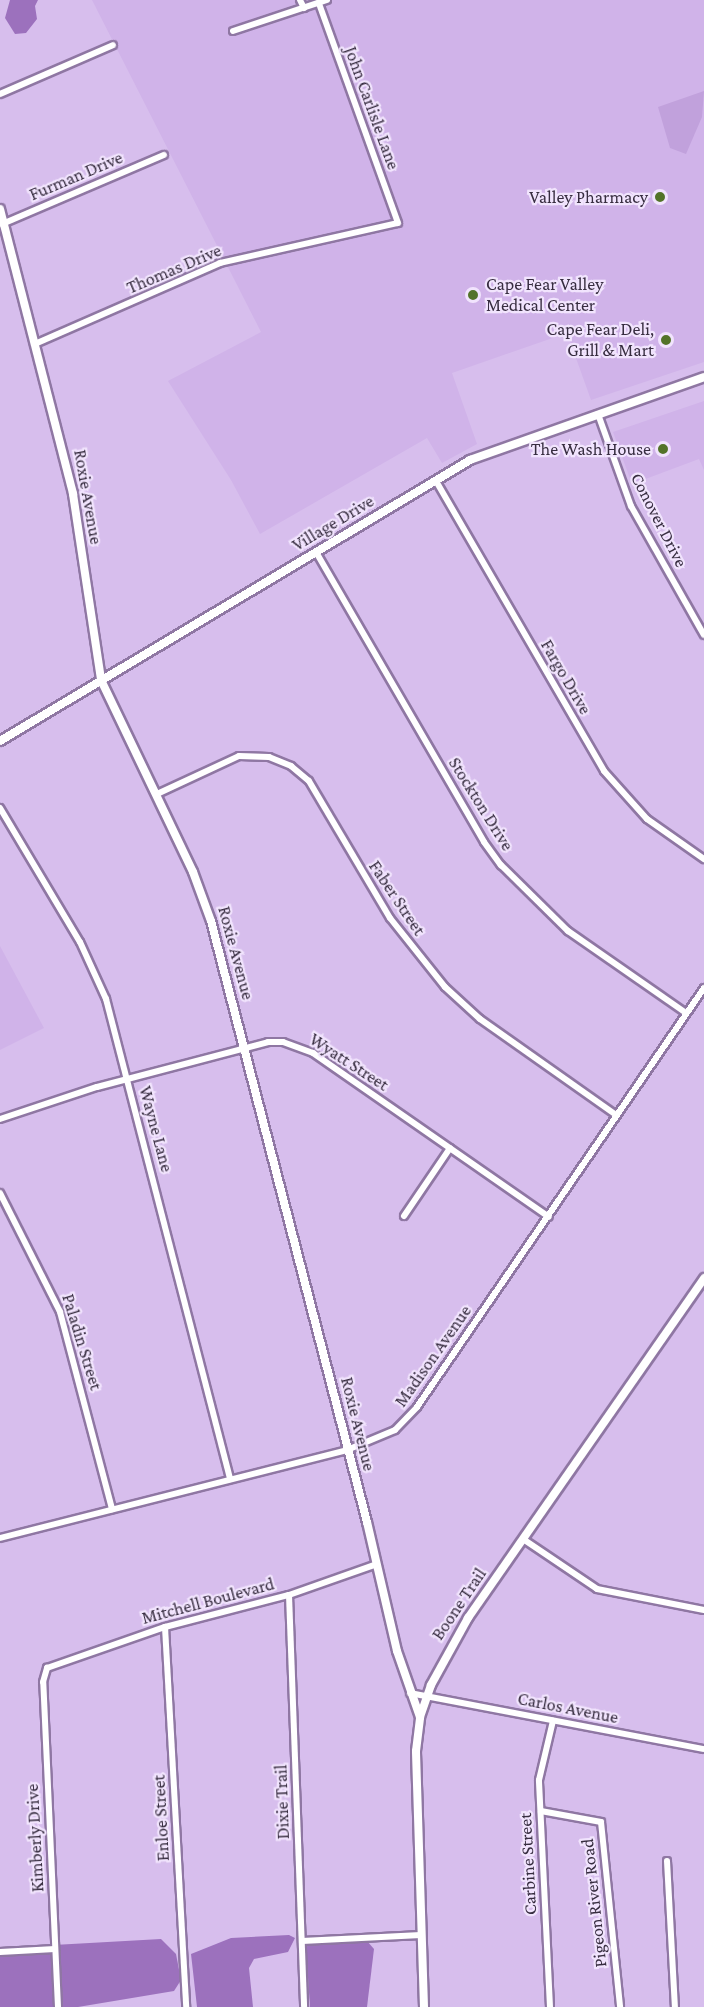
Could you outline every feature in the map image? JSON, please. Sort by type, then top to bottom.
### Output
[{"type":"street","points":[[300,0],[304,8]]},
{"type":"street","points":[[233,31],[327,0]]},
{"type":"street","name":"John Carlisle Lane","points":[[319,3],[398,223]]},
{"type":"street","points":[[0,94],[113,45]]},
{"type":"street","name":"Furman Drive","points":[[2,224],[164,155]]},
{"type":"street","name":"Roxie Avenue","points":[[0,209],[2,224],[37,343],[73,494],[101,680],[157,794],[212,921],[409,1693],[420,1718]]},
{"type":"street","name":"Thomas Drive","points":[[37,343],[220,263],[398,223]]},
{"type":"street","name":"Village Drive","points":[[0,741],[486,453],[704,377]]},
{"type":"street","name":"Conover Drive","points":[[598,414],[631,506],[704,635]]},
{"type":"street","name":"Fargo Drive","points":[[436,481],[604,771],[647,819],[704,859]]},
{"type":"street","name":"Stockton Drive","points":[[316,552],[484,842],[501,865],[568,932],[686,1013]]},
{"type":"street","name":"Faber Street","points":[[157,794],[239,756],[269,757],[291,766],[315,791],[390,918],[445,987],[480,1019],[616,1115]]},
{"type":"street","name":"Wayne Lane","points":[[0,808],[93,969],[115,1026],[230,1479]]},
{"type":"street","name":"Madison Avenue","points":[[0,1538],[347,1450],[381,1439],[408,1419],[549,1217],[704,988]]},
{"type":"street","name":"Wyatt Street","points":[[0,1119],[128,1079],[275,1042],[306,1049],[549,1217]]},
{"type":"street","points":[[404,1216],[450,1148]]},
{"type":"street","name":"Paladin Street","points":[[0,1193],[60,1312],[112,1509]]},
{"type":"street","name":"Boone Trail","points":[[424,2007],[416,1775],[420,1718],[426,1697],[453,1641],[704,1278]]},
{"type":"street","points":[[523,1539],[597,1589],[704,1610]]},
{"type":"street","name":"Mitchell Boulevard","points":[[47,1668],[165,1627],[289,1595],[377,1564]]},
{"type":"street","name":"Dixie Trail","points":[[289,1595],[304,2007]]},
{"type":"street","name":"Enloe Street","points":[[165,1627],[186,2007]]},
{"type":"street","name":"Kimberly Drive","points":[[47,1668],[43,1682],[58,2007]]},
{"type":"street","name":"Carlos Avenue","points":[[409,1693],[704,1749]]},
{"type":"street","name":"Carbine Street","points":[[550,2007],[540,1780],[553,1720]]},
{"type":"street","name":"Pigeon River Road","points":[[541,1811],[601,1822],[620,2007]]},
{"type":"street","points":[[667,1862],[675,2007]]},
{"type":"street","points":[[302,1941],[421,1935]]},
{"type":"street","points":[[0,1952],[55,1949]]},
{"type":"shaded area","points":[[10,0],[38,0],[35,6],[37,19],[26,33],[15,34],[5,18]]},
{"type":"shaded area","name":"Cape Fear Valley Medical Center","points":[[92,0],[704,0],[704,362],[591,400],[567,333],[452,373],[477,444],[442,463],[427,438],[260,534],[231,480],[168,381],[261,332]]},
{"type":"shaded area","points":[[704,91],[702,117],[686,154],[670,148],[658,107]]},
{"type":"shaded area","points":[[704,401],[704,470],[699,459],[632,484],[613,432]]},
{"type":"shaded area","points":[[0,946],[44,1028],[0,1050]]},
{"type":"shaded area","points":[[289,1935],[295,1938],[288,1952],[254,1959],[249,1968],[253,2007],[197,2007],[191,1954],[231,1938]]},
{"type":"shaded area","points":[[161,1939],[176,1954],[181,1980],[174,1991],[78,2007],[0,2007],[0,1948]]},
{"type":"shaded area","points":[[367,1941],[374,1949],[367,2007],[310,2007],[306,1947],[311,1943]]},
{"type":"place","name":"Valley Pharmacy","points":[[660,197]]},
{"type":"place","name":"Cape Fear Valley Medical Center","points":[[473,295]]},
{"type":"place","name":"Cape Fear Deli, Grill & Mart","points":[[666,340]]},
{"type":"place","name":"The Wash House","points":[[663,449]]}]
